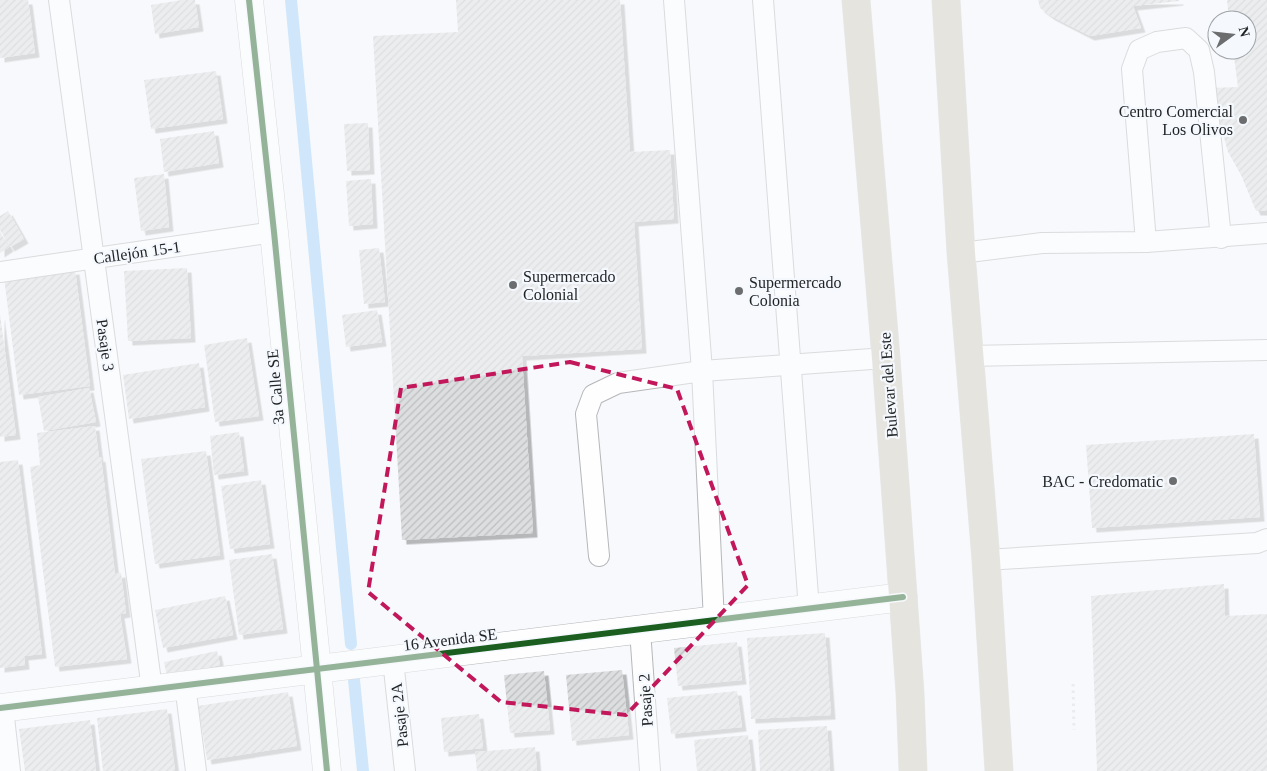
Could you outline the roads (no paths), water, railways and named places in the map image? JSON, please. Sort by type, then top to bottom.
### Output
[{"type":"highway","name":"Bulevar del Este","points":[[856,0],[886,358],[910,692],[913,771]]},
{"type":"highway","points":[[946,0],[968,356],[986,560],[999,771]]},
{"type":"street","name":"3a Calle SE","points":[[249,0],[274,232],[327,771]]},
{"type":"street","name":"16 Avenida SE","points":[[1,708],[903,597]]},
{"type":"lane","name":"Pasaje 3","points":[[60,0],[152,689]]},
{"type":"lane","points":[[674,0],[702,371],[714,620]]},
{"type":"lane","points":[[763,0],[810,609]]},
{"type":"lane","points":[[1146,242],[1132,68],[1140,50],[1157,42],[1186,38],[1199,50],[1204,72],[1221,238]]},
{"type":"lane","name":"Callejón 15-1","points":[[0,272],[274,232]]},
{"type":"lane","points":[[961,254],[1042,243],[1146,242],[1221,238],[1267,233]]},
{"type":"lane","points":[[968,356],[1267,350]]},
{"type":"lane","points":[[599,556],[586,414],[593,395],[618,383],[702,371],[886,358]]},
{"type":"lane","points":[[986,560],[1257,544],[1267,539]]},
{"type":"lane","name":"Pasaje 2","points":[[640,630],[650,771]]},
{"type":"lane","name":"Pasaje 2A","points":[[393,660],[405,771]]},
{"type":"lane","points":[[185,685],[196,771]]},
{"type":"lane","points":[[1,708],[10,771]]},
{"type":"waterway","points":[[291,0],[351,644]]},
{"type":"waterway","points":[[354,680],[363,771]]},
{"type":"place","name":"Centro Comercial Los Olivos","points":[[1243,120]]},
{"type":"place","name":"Supermercado Colonial","points":[[513,285]]},
{"type":"place","name":"Supermercado Colonia","points":[[739,291]]},
{"type":"place","name":"BAC - Credomatic","points":[[1173,481]]}]
